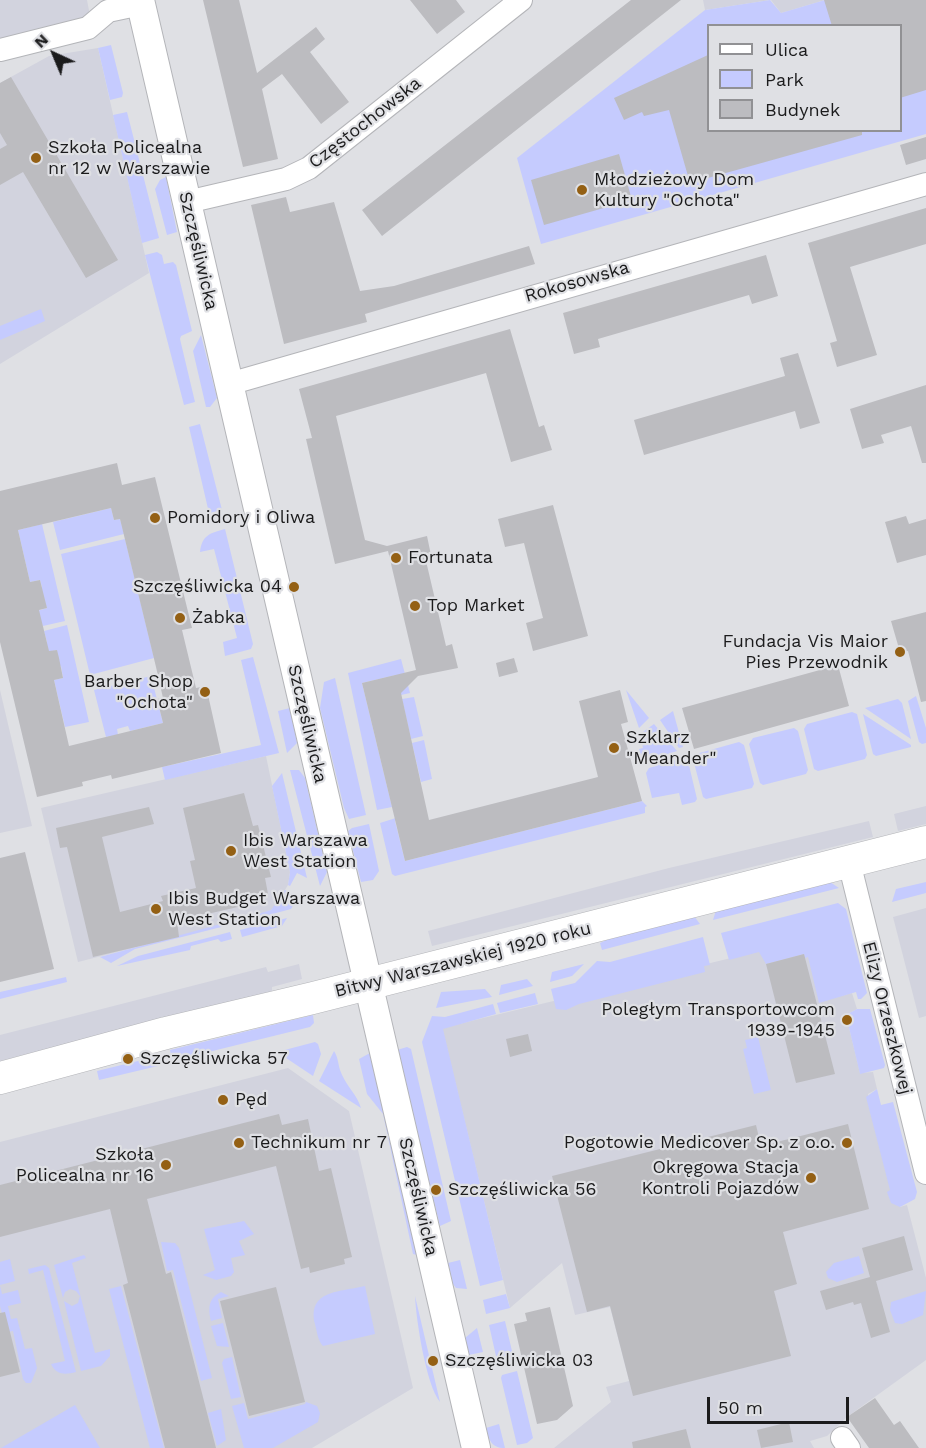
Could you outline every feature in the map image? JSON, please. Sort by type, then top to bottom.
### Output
[{"type":"main road","name":"Bitwy Warszawskiej 1920 roku","points":[[0,1078],[166,1033],[926,842]]},
{"type":"street","name":"Częstochowska","points":[[187,202],[286,179],[309,168],[521,0]]},
{"type":"street","name":"Szczęśliwicka","points":[[141,2],[476,1448]]},
{"type":"street","points":[[0,50],[88,28],[108,11],[141,2]]},
{"type":"street","name":"Rokosowska","points":[[229,384],[926,184]]},
{"type":"street","name":"Elizy Orzeszkowej","points":[[849,862],[926,1173]]},
{"type":"shaded area","points":[[0,0],[87,0],[91,21],[0,42]]},
{"type":"shaded area","points":[[703,0],[770,0],[705,10]]},
{"type":"shaded area","points":[[771,0],[825,0],[781,13]]},
{"type":"shaded area","points":[[98,48],[149,273],[0,364],[0,83],[49,56]]},
{"type":"shaded area","points":[[0,690],[32,826],[0,833]]},
{"type":"shaded area","points":[[266,756],[290,872],[288,885],[276,905],[271,910],[248,919],[78,962],[41,808]]},
{"type":"shaded area","points":[[926,806],[926,824],[898,831],[894,814]]},
{"type":"shaded area","points":[[869,821],[873,837],[432,946],[428,931],[669,868]]},
{"type":"shaded area","points":[[926,908],[926,1016],[919,1018],[893,917]]},
{"type":"shaded area","points":[[760,951],[804,954],[809,957],[822,1001],[852,993],[857,1009],[846,1015],[860,1073],[873,1072],[877,1089],[868,1094],[900,1207],[907,1205],[926,1278],[926,1360],[847,1417],[827,1436],[810,1441],[814,1448],[554,1448],[611,1402],[606,1387],[629,1381],[610,1307],[575,1315],[562,1263],[510,1308],[442,1028]]},
{"type":"shaded area","points":[[299,964],[302,979],[272,987],[272,991],[0,1061],[0,1035],[266,967],[268,972]]},
{"type":"shaded area","points":[[288,1068],[349,1111],[413,1388],[312,1448],[0,1448],[0,1142]]},
{"type":"green space","points":[[770,0],[781,13],[825,0],[926,0],[926,134],[541,244],[517,158],[705,10]]},
{"type":"green space","points":[[111,45],[123,93],[122,97],[110,100],[98,48]]},
{"type":"green space","points":[[127,112],[159,238],[142,243],[113,115]]},
{"type":"green space","points":[[166,177],[177,232],[167,235],[155,189],[160,180]]},
{"type":"green space","points":[[157,252],[162,255],[164,264],[173,262],[176,265],[192,331],[181,336],[180,339],[195,402],[184,405],[145,255]]},
{"type":"green space","points":[[41,309],[45,321],[0,340],[0,326]]},
{"type":"green space","points":[[201,335],[217,398],[210,407],[206,407],[193,351]]},
{"type":"green space","points":[[200,424],[222,510],[209,513],[189,427]]},
{"type":"green space","points":[[111,508],[114,520],[120,519],[124,534],[60,550],[53,522]]},
{"type":"green space","points":[[42,524],[65,621],[37,626],[37,611],[47,608],[37,588],[42,587],[40,580],[30,582],[18,530]]},
{"type":"green space","points":[[225,529],[253,644],[251,649],[225,656],[223,642],[237,638],[214,549],[200,552],[205,538]]},
{"type":"green space","points":[[125,539],[154,658],[90,675],[61,554]]},
{"type":"green space","points":[[67,625],[89,722],[65,727],[54,680],[63,678],[61,666],[56,667],[57,650],[47,652],[41,644],[47,642],[44,631]]},
{"type":"green space","points":[[253,657],[279,753],[165,780],[162,767],[261,745],[241,660]]},
{"type":"green space","points":[[401,659],[410,693],[401,695],[396,675],[362,683],[392,807],[377,810],[348,673]]},
{"type":"green space","points":[[151,676],[163,723],[130,731],[128,726],[117,729],[118,735],[106,737],[94,690]]},
{"type":"green space","points":[[335,678],[366,815],[349,819],[344,808],[320,708],[324,682]]},
{"type":"green space","points":[[626,690],[649,718],[639,728]]},
{"type":"green space","points":[[916,696],[926,728],[926,743],[922,744],[919,742],[908,701]]},
{"type":"green space","points":[[414,697],[423,736],[411,739],[402,699]]},
{"type":"green space","points":[[898,699],[902,703],[911,739],[865,708]]},
{"type":"green space","points":[[290,708],[297,743],[287,753],[278,711]]},
{"type":"green space","points":[[673,711],[683,747],[679,748],[660,720]]},
{"type":"green space","points":[[852,712],[857,714],[867,755],[865,759],[818,771],[814,769],[804,729],[807,724]]},
{"type":"green space","points":[[863,714],[911,747],[876,756],[873,754]]},
{"type":"green space","points":[[654,724],[677,751],[643,762],[639,749],[643,748],[640,734]]},
{"type":"green space","points":[[794,728],[798,731],[808,770],[806,774],[763,785],[760,783],[749,744],[753,738]]},
{"type":"green space","points":[[424,740],[432,779],[421,782],[412,743]]},
{"type":"green space","points":[[739,742],[744,745],[754,784],[752,788],[706,799],[703,797],[693,759],[696,754]]},
{"type":"green space","points":[[682,758],[688,761],[697,799],[695,802],[682,805],[679,793],[652,798],[646,773],[649,768]]},
{"type":"green space","points":[[290,770],[299,770],[305,778],[327,872],[320,886]]},
{"type":"green space","points":[[282,773],[307,878],[297,873],[290,886],[288,885],[290,872],[272,786]]},
{"type":"green space","points":[[642,801],[647,806],[645,813],[395,876],[392,874],[380,823],[402,816],[395,821],[405,861]]},
{"type":"green space","points":[[369,824],[379,871],[373,880],[361,882],[348,831]]},
{"type":"green space","points":[[830,882],[839,888],[713,920],[717,907]]},
{"type":"green space","points":[[926,882],[926,893],[892,902],[896,889]]},
{"type":"green space","points":[[285,890],[295,895],[297,899],[291,909],[238,923],[238,920],[271,910]]},
{"type":"green space","points":[[838,903],[846,909],[867,993],[861,999],[858,999],[856,992],[819,1003],[808,957],[805,958],[804,954],[766,964],[759,952],[729,960],[721,933]]},
{"type":"green space","points":[[694,916],[700,924],[602,950],[600,943],[619,934]]},
{"type":"green space","points":[[287,918],[282,926],[242,937],[240,930]]},
{"type":"green space","points":[[228,922],[229,925],[135,949],[111,963],[100,957]]},
{"type":"green space","points":[[230,932],[232,939],[221,942],[218,939],[191,946],[190,950],[117,966],[138,956]]},
{"type":"green space","points":[[703,937],[710,965],[704,966],[705,972],[579,1004],[566,1010],[556,1009],[551,989],[575,983],[597,961],[610,962]]},
{"type":"green space","points":[[584,964],[572,976],[550,982],[552,972]]},
{"type":"green space","points":[[66,977],[67,982],[0,999],[0,992]]},
{"type":"green space","points":[[527,979],[533,986],[499,995],[501,985]]},
{"type":"green space","points":[[485,989],[492,997],[436,1008],[441,992]]},
{"type":"green space","points":[[535,993],[538,1004],[500,1013],[497,1003]]},
{"type":"green space","points":[[493,1004],[496,1014],[443,1029],[503,1280],[480,1286],[422,1042],[432,1016],[445,1017]]},
{"type":"green space","points":[[857,1009],[870,1009],[885,1065],[884,1068],[860,1074],[846,1015]]},
{"type":"green space","points":[[313,1015],[314,1023],[310,1027],[172,1061],[170,1050]]},
{"type":"green space","points":[[758,1037],[771,1090],[754,1094],[743,1049],[747,1048],[745,1040]]},
{"type":"green space","points":[[315,1042],[321,1054],[313,1076],[277,1052]]},
{"type":"green space","points":[[407,1047],[411,1049],[451,1221],[440,1226],[397,1050]]},
{"type":"green space","points":[[334,1051],[342,1075],[361,1108],[319,1081]]},
{"type":"green space","points":[[370,1053],[417,1255],[413,1254],[383,1114],[367,1094],[359,1059]]},
{"type":"green space","points":[[156,1055],[158,1066],[99,1080],[97,1071],[142,1060],[142,1057]]},
{"type":"green space","points":[[877,1089],[881,1105],[893,1102],[917,1192],[915,1199],[900,1207],[891,1203],[887,1192],[890,1190],[866,1097]]},
{"type":"green space","points":[[244,1221],[254,1234],[239,1241],[245,1255],[231,1258],[234,1272],[231,1276],[216,1280],[203,1275],[215,1270],[204,1229]]},
{"type":"green space","points":[[161,1242],[175,1243],[179,1248],[212,1378],[201,1381],[173,1270],[167,1271]]},
{"type":"green space","points":[[84,1255],[86,1258],[72,1263],[95,1353],[110,1349],[110,1356],[101,1366],[81,1371],[64,1301],[72,1306],[78,1303],[80,1296],[76,1291],[70,1289],[65,1292],[63,1298],[54,1265]]},
{"type":"green space","points":[[859,1256],[864,1273],[837,1282],[828,1278],[826,1272],[834,1263]]},
{"type":"green space","points":[[10,1259],[15,1281],[0,1285],[0,1262]]},
{"type":"green space","points":[[460,1260],[467,1289],[456,1288],[453,1284],[448,1263]]},
{"type":"green space","points":[[45,1265],[49,1268],[76,1372],[68,1374],[55,1370],[51,1364],[65,1361],[43,1270],[29,1274],[28,1269]]},
{"type":"green space","points":[[0,1286],[2,1294],[18,1290],[21,1303],[8,1306],[11,1319],[17,1318],[25,1349],[32,1348],[37,1368],[31,1383],[26,1383],[23,1379],[13,1331],[7,1332],[0,1306]]},
{"type":"green space","points":[[121,1286],[164,1448],[150,1448],[109,1289]]},
{"type":"green space","points":[[365,1286],[375,1334],[323,1346],[315,1324],[316,1305],[328,1294]]},
{"type":"green space","points":[[926,1291],[923,1315],[902,1324],[895,1323],[890,1310],[891,1302]]},
{"type":"green space","points":[[221,1292],[229,1296],[218,1299],[222,1318],[211,1321],[209,1312],[211,1301]]},
{"type":"green space","points":[[506,1294],[510,1308],[486,1314],[483,1300]]},
{"type":"green space","points":[[415,1296],[440,1402],[430,1382],[426,1367]]},
{"type":"green space","points":[[505,1321],[515,1364],[498,1365],[489,1325]]},
{"type":"green space","points":[[223,1323],[229,1347],[217,1346],[211,1326]]},
{"type":"green space","points":[[477,1328],[483,1352],[469,1355],[465,1338]]},
{"type":"green space","points":[[232,1357],[241,1397],[231,1399],[222,1363],[224,1359]]},
{"type":"green space","points":[[517,1371],[533,1438],[527,1443],[517,1445],[501,1378],[502,1375]]},
{"type":"green space","points":[[306,1402],[317,1406],[320,1413],[318,1422],[273,1448],[244,1448],[232,1406],[244,1403],[248,1419]]},
{"type":"green space","points":[[75,1405],[100,1448],[1,1448]]},
{"type":"green space","points":[[221,1409],[226,1440],[217,1446],[208,1413]]},
{"type":"green space","points":[[499,1424],[505,1448],[497,1447],[491,1442],[486,1428]]},
{"type":"building","points":[[203,0],[239,0],[257,73],[316,27],[325,39],[310,52],[349,102],[321,124],[282,74],[262,89],[278,159],[243,167]]},
{"type":"building","points":[[410,0],[456,0],[465,12],[437,34]]},
{"type":"building","points":[[631,0],[681,0],[382,236],[362,210]]},
{"type":"building","points":[[824,0],[926,0],[926,90],[902,97],[902,24],[831,24]]},
{"type":"building","points":[[707,55],[707,132],[862,132],[862,135],[690,183],[669,110],[644,116],[642,112],[624,120],[614,98]]},
{"type":"building","points":[[11,77],[118,260],[86,278],[23,172],[0,185],[0,149],[7,145],[0,133],[0,83]]},
{"type":"building","points":[[926,137],[926,159],[906,165],[900,145]]},
{"type":"building","name":"Młodzieżowy Dom Kultury \"Ochota\"","points":[[619,154],[632,200],[544,225],[531,180]]},
{"type":"building","points":[[286,197],[290,212],[334,202],[360,291],[394,286],[529,246],[535,264],[365,314],[367,322],[284,344],[251,205]]},
{"type":"building","points":[[926,208],[926,244],[850,267],[877,355],[837,367],[830,343],[837,341],[808,243]]},
{"type":"building","points":[[766,255],[778,296],[752,304],[749,295],[598,339],[600,347],[574,354],[563,313]]},
{"type":"building","points":[[510,329],[539,427],[544,425],[552,450],[511,462],[486,373],[336,416],[365,540],[387,546],[427,536],[432,560],[426,561],[446,646],[452,644],[458,668],[418,676],[401,693],[429,820],[598,777],[579,701],[620,690],[628,722],[621,724],[642,801],[405,861],[362,683],[416,670],[388,551],[335,564],[306,439],[312,438],[299,389]]},
{"type":"building","points":[[798,353],[820,423],[800,429],[795,411],[644,455],[634,420],[785,376],[780,358]]},
{"type":"building","points":[[926,385],[926,463],[922,463],[911,426],[881,435],[884,443],[862,449],[850,409]]},
{"type":"building","points":[[117,463],[122,485],[155,477],[192,628],[182,630],[196,688],[206,686],[221,753],[112,779],[111,775],[82,782],[83,786],[37,797],[0,642],[0,491]],"holes":[[[111,508],[114,520],[120,519],[156,667],[163,698],[157,699],[163,723],[69,746],[54,680],[63,678],[59,658],[57,650],[49,651],[39,610],[47,608],[40,580],[30,582],[18,530]]]},
{"type":"building","points":[[553,505],[588,636],[533,651],[526,623],[543,618],[524,543],[505,547],[498,519]]},
{"type":"building","points":[[906,516],[909,524],[926,519],[926,555],[897,563],[885,522]]},
{"type":"building","points":[[926,612],[926,701],[921,702],[908,651],[900,652],[891,621]]},
{"type":"building","points":[[514,658],[518,672],[499,677],[496,663]]},
{"type":"building","points":[[838,665],[849,706],[694,749],[682,708]]},
{"type":"building","points":[[244,793],[253,826],[258,825],[271,877],[265,878],[268,894],[253,897],[255,903],[177,921],[179,937],[93,957],[67,847],[60,848],[56,828],[149,807],[154,824],[102,837],[120,912],[163,901],[161,896],[196,888],[190,861],[195,860],[183,808]]},
{"type":"building","points":[[25,852],[54,969],[0,982],[0,858]]},
{"type":"building","points":[[804,954],[835,1074],[796,1083],[766,964]]},
{"type":"building","points":[[528,1034],[532,1051],[510,1057],[506,1039]]},
{"type":"building","points":[[279,1114],[282,1125],[308,1119],[319,1171],[331,1168],[352,1257],[344,1259],[345,1264],[310,1273],[309,1267],[301,1269],[276,1166],[147,1199],[166,1274],[171,1272],[216,1448],[165,1448],[123,1285],[128,1283],[110,1209],[0,1237],[0,1185]]},
{"type":"building","points":[[848,1124],[869,1209],[783,1232],[797,1284],[774,1291],[791,1356],[633,1396],[610,1306],[587,1312],[552,1176],[756,1125],[761,1146]]},
{"type":"building","points":[[904,1236],[913,1270],[876,1281],[890,1332],[871,1338],[861,1303],[854,1305],[853,1302],[826,1310],[820,1291],[870,1277],[862,1248]]},
{"type":"building","points":[[276,1287],[305,1402],[249,1416],[220,1301]]},
{"type":"building","points":[[550,1307],[573,1406],[557,1420],[537,1424],[514,1324],[527,1321],[525,1313]]},
{"type":"building","points":[[5,1312],[20,1372],[0,1377],[0,1313]]},
{"type":"building","points":[[875,1398],[894,1425],[900,1421],[919,1448],[869,1448],[847,1417]]},
{"type":"building","points":[[789,1422],[793,1442],[761,1448],[757,1430]]},
{"type":"building","points":[[686,1429],[691,1448],[633,1448],[632,1442]]},
{"type":"place","name":"Szkoła Policealna nr 12 w Warszawie","points":[[36,158]]},
{"type":"place","name":"Młodzieżowy Dom Kultury \"Ochota\"","points":[[582,190]]},
{"type":"place","name":"Pomidory i Oliwa","points":[[155,518]]},
{"type":"place","name":"Fortunata","points":[[396,558]]},
{"type":"place","name":"Szczęśliwicka 04","points":[[294,587]]},
{"type":"place","name":"Top Market","points":[[415,606]]},
{"type":"place","name":"Żabka","points":[[180,618]]},
{"type":"place","name":"Fundacja Vis Maior Pies Przewodnik","points":[[900,652]]},
{"type":"place","name":"Barber Shop \"Ochota\"","points":[[205,692]]},
{"type":"place","name":"Szklarz \"Meander\"","points":[[614,748]]},
{"type":"place","name":"Ibis Warszawa West Station","points":[[231,851]]},
{"type":"place","name":"Ibis Budget Warszawa West Station","points":[[156,909]]},
{"type":"place","name":"Poległym Transportowcom 1939-1945","points":[[847,1020]]},
{"type":"place","name":"Szczęśliwicka 57","points":[[128,1059]]},
{"type":"place","name":"Pęd","points":[[223,1100]]},
{"type":"place","name":"Technikum nr 7","points":[[239,1143]]},
{"type":"place","name":"Pogotowie Medicover Sp. z o.o.","points":[[847,1143]]},
{"type":"place","name":"Szkoła Policealna nr 16","points":[[166,1165]]},
{"type":"place","name":"Okręgowa Stacja Kontroli Pojazdów","points":[[811,1178]]},
{"type":"place","name":"Szczęśliwicka 56","points":[[436,1190]]},
{"type":"place","name":"Szczęśliwicka 03","points":[[433,1361]]}]
